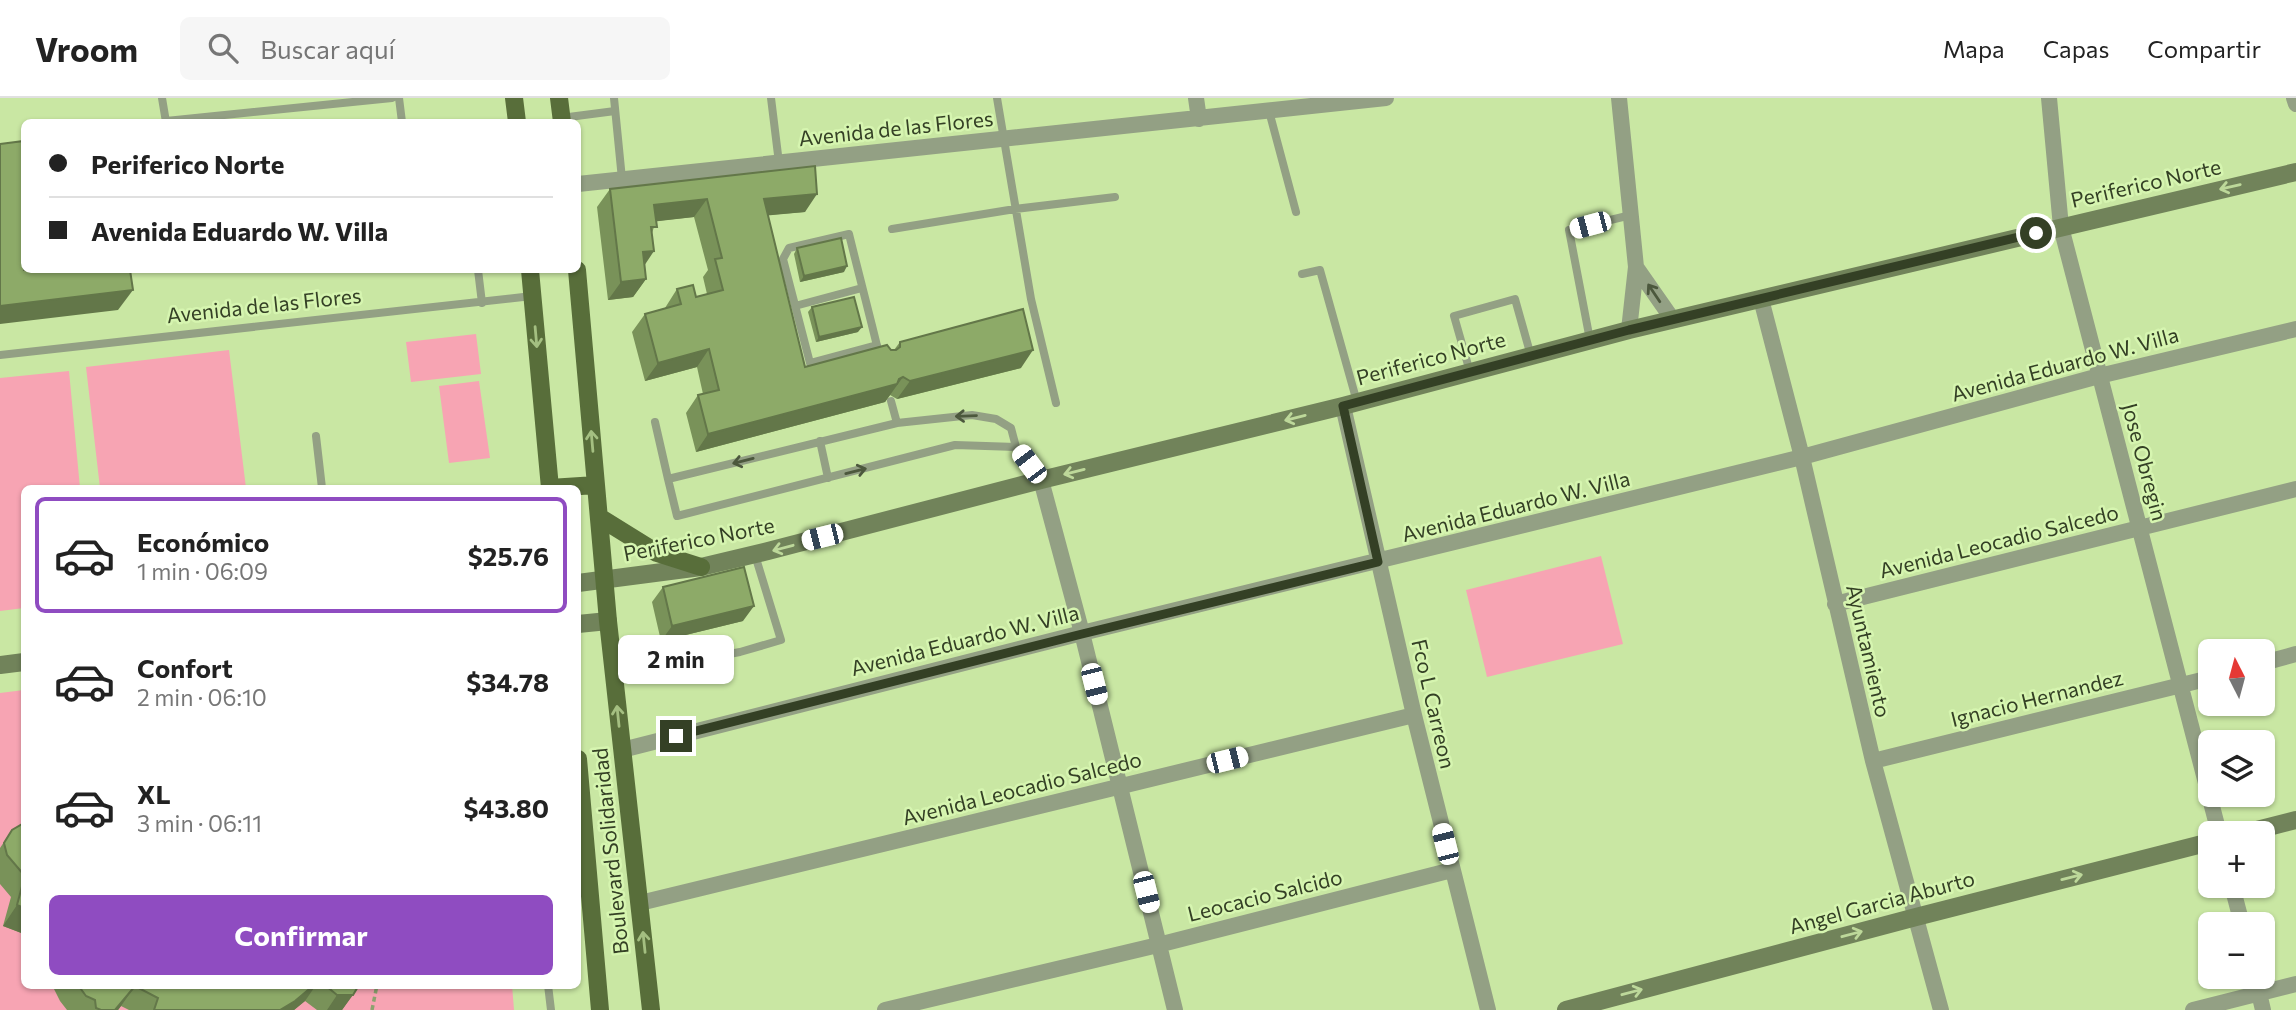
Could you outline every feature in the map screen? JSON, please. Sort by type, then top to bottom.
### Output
[{"type":"main road","points":[[514,98],[516,119]]},
{"type":"main road","points":[[559,98],[562,119]]},
{"type":"main road","points":[[530,273],[549,482],[596,485]]},
{"type":"main road","name":"Boulevard Solidaridad","points":[[577,273],[608,621],[651,1010]]},
{"type":"main road","points":[[599,517],[657,553],[701,567]]},
{"type":"main road","name":"Boulevard Solidaridad","points":[[581,793],[600,1010]]},
{"type":"street","points":[[1196,98],[1199,119]]},
{"type":"street","name":"Avenida de las Flores","points":[[581,184],[1386,98]]},
{"type":"street","points":[[1619,98],[1636,267],[1629,330]]},
{"type":"street","name":"Jose Obregin","points":[[2049,98],[2061,227],[2216,821]]},
{"type":"street","points":[[2294,98],[2296,104]]},
{"type":"street","name":"Periferico Norte","points":[[581,583],[701,567],[1350,404],[1629,330],[2296,172]]},
{"type":"street","points":[[1636,267],[1673,320]]},
{"type":"street","name":"Ayuntamiento","points":[[1761,299],[1802,457],[1873,761],[1941,1010]]},
{"type":"street","name":"Avenida Eduardo W. Villa","points":[[622,750],[1802,457],[2099,376],[2296,329]]},
{"type":"street","name":"Fco L Carreon","points":[[1350,404],[1378,562],[1413,715],[1488,1010]]},
{"type":"street","points":[[1041,480],[1175,1010]]},
{"type":"street","name":"Avenida Leocadio Salcedo","points":[[1835,604],[2296,489]]},
{"type":"street","points":[[581,624],[608,621]]},
{"type":"street","points":[[2275,660],[2296,654]]},
{"type":"street","points":[[0,665],[21,662]]},
{"type":"street","name":"Ignacio Hernandez","points":[[1873,761],[2198,681]]},
{"type":"street","name":"Avenida Leocadio Salcedo","points":[[640,903],[1413,715]]},
{"type":"street","points":[[2275,825],[2296,820]]},
{"type":"street","name":"Angel Garcia Aburto","points":[[1566,1010],[2198,845]]},
{"type":"street","name":"Leocacio Salcido","points":[[885,1010],[1158,945],[1452,870]]},
{"type":"street","points":[[2193,1010],[2296,984]]},
{"type":"street","points":[[2258,989],[2263,1010]]},
{"type":"lane","points":[[162,98],[166,119]]},
{"type":"lane","points":[[194,119],[392,98]]},
{"type":"lane","points":[[399,98],[402,119]]},
{"type":"lane","points":[[614,98],[622,179]]},
{"type":"lane","points":[[771,98],[779,163]]},
{"type":"lane","points":[[997,98],[1031,299],[1056,403]]},
{"type":"lane","points":[[568,119],[615,111]]},
{"type":"lane","points":[[1269,111],[1296,212]]},
{"type":"lane","points":[[892,229],[1015,209],[1115,197]]},
{"type":"lane","points":[[1590,340],[1569,230],[1631,215]]},
{"type":"lane","points":[[877,345],[810,363],[783,259],[789,248],[849,234],[862,288],[877,345],[881,362]]},
{"type":"lane","points":[[1302,274],[1320,270],[1350,404]]},
{"type":"lane","points":[[478,273],[482,303]]},
{"type":"lane","points":[[795,306],[862,288]]},
{"type":"lane","name":"Avenida de las Flores","points":[[0,355],[533,296]]},
{"type":"lane","points":[[1470,372],[1454,316],[1514,299],[1531,356]]},
{"type":"lane","points":[[891,401],[897,423]]},
{"type":"lane","points":[[668,479],[897,423],[972,415],[996,419],[1011,428],[1016,447],[1041,480]]},
{"type":"lane","points":[[655,422],[677,516],[955,445],[1016,447]]},
{"type":"lane","points":[[316,436],[322,485]]},
{"type":"lane","points":[[820,441],[828,478]]},
{"type":"lane","points":[[614,675],[740,652],[781,640],[755,554]]},
{"type":"lane","points":[[548,989],[551,1010]]},
{"type":"path","points":[[372,1010],[376,989]]},
{"type":"shaded area","points":[[476,334],[481,374],[411,382],[406,342]]},
{"type":"shaded area","points":[[229,350],[246,485],[100,485],[86,367]]},
{"type":"shaded area","points":[[69,371],[80,485],[21,485],[21,608],[0,611],[0,378]]},
{"type":"shaded area","points":[[479,381],[490,458],[449,463],[439,386]]},
{"type":"shaded area","points":[[1601,556],[1623,644],[1487,677],[1466,590]]},
{"type":"shaded area","points":[[21,690],[21,989],[512,989],[514,1010],[0,1010],[0,693]]},
{"type":"building","points":[[21,141],[21,273],[130,273],[133,290],[0,306],[0,144]]},
{"type":"building","points":[[815,166],[817,194],[764,199],[805,367],[887,345],[891,350],[896,350],[900,347],[900,342],[1023,309],[1033,350],[910,381],[903,377],[897,384],[708,434],[698,395],[719,390],[709,349],[658,363],[645,314],[681,304],[677,289],[693,285],[696,297],[723,290],[715,259],[722,258],[707,199],[654,205],[657,227],[651,227],[654,251],[643,252],[646,279],[621,282],[610,189]]},
{"type":"building","points":[[841,238],[847,266],[804,276],[797,248]]},
{"type":"building","points":[[854,297],[862,327],[819,337],[812,307]]},
{"type":"building","points":[[744,567],[754,606],[672,626],[663,587]]},
{"type":"building","points":[[21,825],[21,871],[7,855],[4,843],[12,830]]},
{"type":"building","points":[[21,890],[21,907],[17,905]]},
{"type":"building","points":[[81,989],[132,989],[115,1010],[96,1008],[95,1000],[86,996]]},
{"type":"building","points":[[141,989],[309,989],[280,1010],[154,1010],[158,998]]},
{"type":"building","points":[[330,989],[357,989],[353,995],[337,995]]},
{"type":"route","points":[[676,736],[1378,562],[1343,406],[1629,330],[2036,233]]}]
